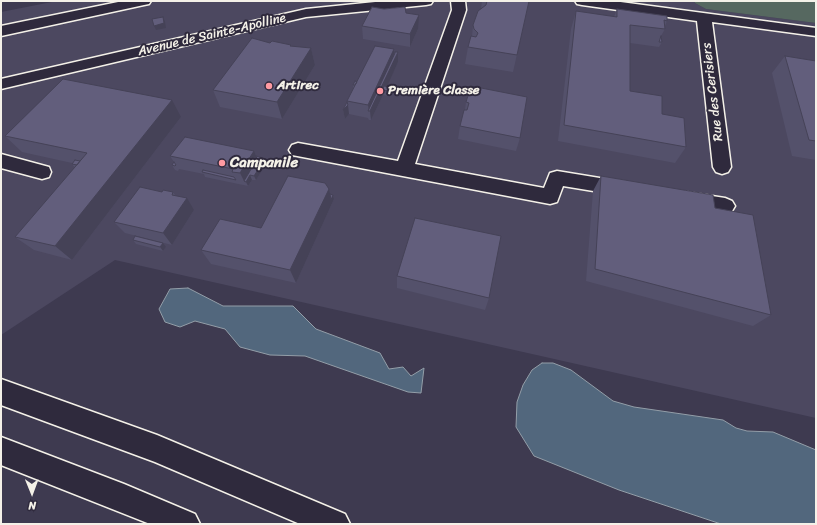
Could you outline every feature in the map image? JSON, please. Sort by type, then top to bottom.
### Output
[{"type":"main road","points":[[1,24],[114,1]]},
{"type":"main road","points":[[1,31],[144,1]]},
{"type":"main road","points":[[1,392],[157,449],[335,524]]},
{"type":"main road","points":[[1,451],[124,498],[185,524]]},
{"type":"street","name":"Avenue de Sainte-Apolline","points":[[1,84],[306,12],[426,1]]},
{"type":"street","points":[[404,169],[458,10],[458,1]]},
{"type":"street","points":[[582,1],[679,7],[704,17],[816,32]]},
{"type":"street","name":"Rue des Cerisiers","points":[[704,17],[722,166]]},
{"type":"street","points":[[298,150],[550,198],[557,178],[641,192]]},
{"type":"street","points":[[1,161],[42,172]]},
{"type":"street","points":[[672,197],[725,206]]},
{"type":"shaded area","points":[[57,1],[694,1],[706,9],[816,23],[816,418],[115,260],[1,335],[1,12]]},
{"type":"green space","points":[[694,1],[816,1],[816,23],[706,9]]},
{"type":"water","points":[[188,288],[223,306],[293,306],[316,329],[380,353],[389,369],[403,367],[411,376],[424,368],[421,393],[408,392],[305,356],[270,355],[240,347],[225,329],[195,321],[180,327],[165,322],[159,309],[170,289]]},
{"type":"water","points":[[542,363],[553,363],[571,370],[613,401],[634,407],[723,420],[736,428],[747,431],[773,432],[816,450],[816,524],[721,524],[619,490],[534,456],[516,427],[517,402],[523,385],[532,370]]},
{"type":"building","points":[[487,1],[529,1],[517,55],[468,47],[471,36],[476,37],[478,33],[474,29],[473,25],[478,11],[486,5]]},
{"type":"building","points":[[372,7],[384,9],[405,7],[406,13],[419,15],[410,34],[362,26]]},
{"type":"building","points":[[617,9],[667,16],[667,21],[664,20],[665,29],[630,25],[630,91],[662,96],[662,114],[684,118],[686,147],[564,125],[576,11],[617,17]]},
{"type":"building","points":[[163,17],[164,23],[154,26],[152,19]]},
{"type":"building","points":[[252,38],[270,43],[272,41],[291,45],[290,46],[311,48],[277,102],[213,90]]},
{"type":"building","points":[[375,46],[394,49],[368,105],[347,101]]},
{"type":"building","points":[[398,52],[370,111],[368,111],[395,53]]},
{"type":"building","points":[[785,56],[816,61],[816,141],[809,140]]},
{"type":"building","points":[[63,79],[172,100],[55,246],[15,237],[87,153],[5,136]]},
{"type":"building","points":[[384,86],[389,87],[388,91],[382,90]]},
{"type":"building","points":[[471,86],[527,97],[520,138],[460,126],[464,110],[467,110],[469,103],[466,102]]},
{"type":"building","points":[[185,137],[254,151],[240,173],[232,172],[233,169],[170,156]]},
{"type":"building","points":[[256,156],[263,158],[260,159],[257,164],[261,165],[254,176],[250,175],[246,182],[244,181],[257,159]]},
{"type":"building","points":[[75,160],[80,161],[77,165],[72,164]]},
{"type":"building","points":[[203,170],[234,177],[236,180],[202,172]]},
{"type":"building","points":[[288,176],[325,183],[329,189],[290,270],[201,250],[220,219],[261,228]]},
{"type":"building","points":[[601,176],[713,195],[715,208],[753,215],[771,315],[595,269]]},
{"type":"building","points":[[140,187],[162,192],[163,190],[173,192],[172,195],[187,198],[163,233],[114,222]]},
{"type":"building","points":[[415,218],[501,236],[489,298],[397,276]]},
{"type":"building","points":[[135,236],[163,243],[160,247],[133,240]]},
{"type":"place","name":"Artirec","points":[[269,86]]},
{"type":"place","name":"Première Classe","points":[[380,91]]},
{"type":"place","name":"Campanile","points":[[222,163]]}]
